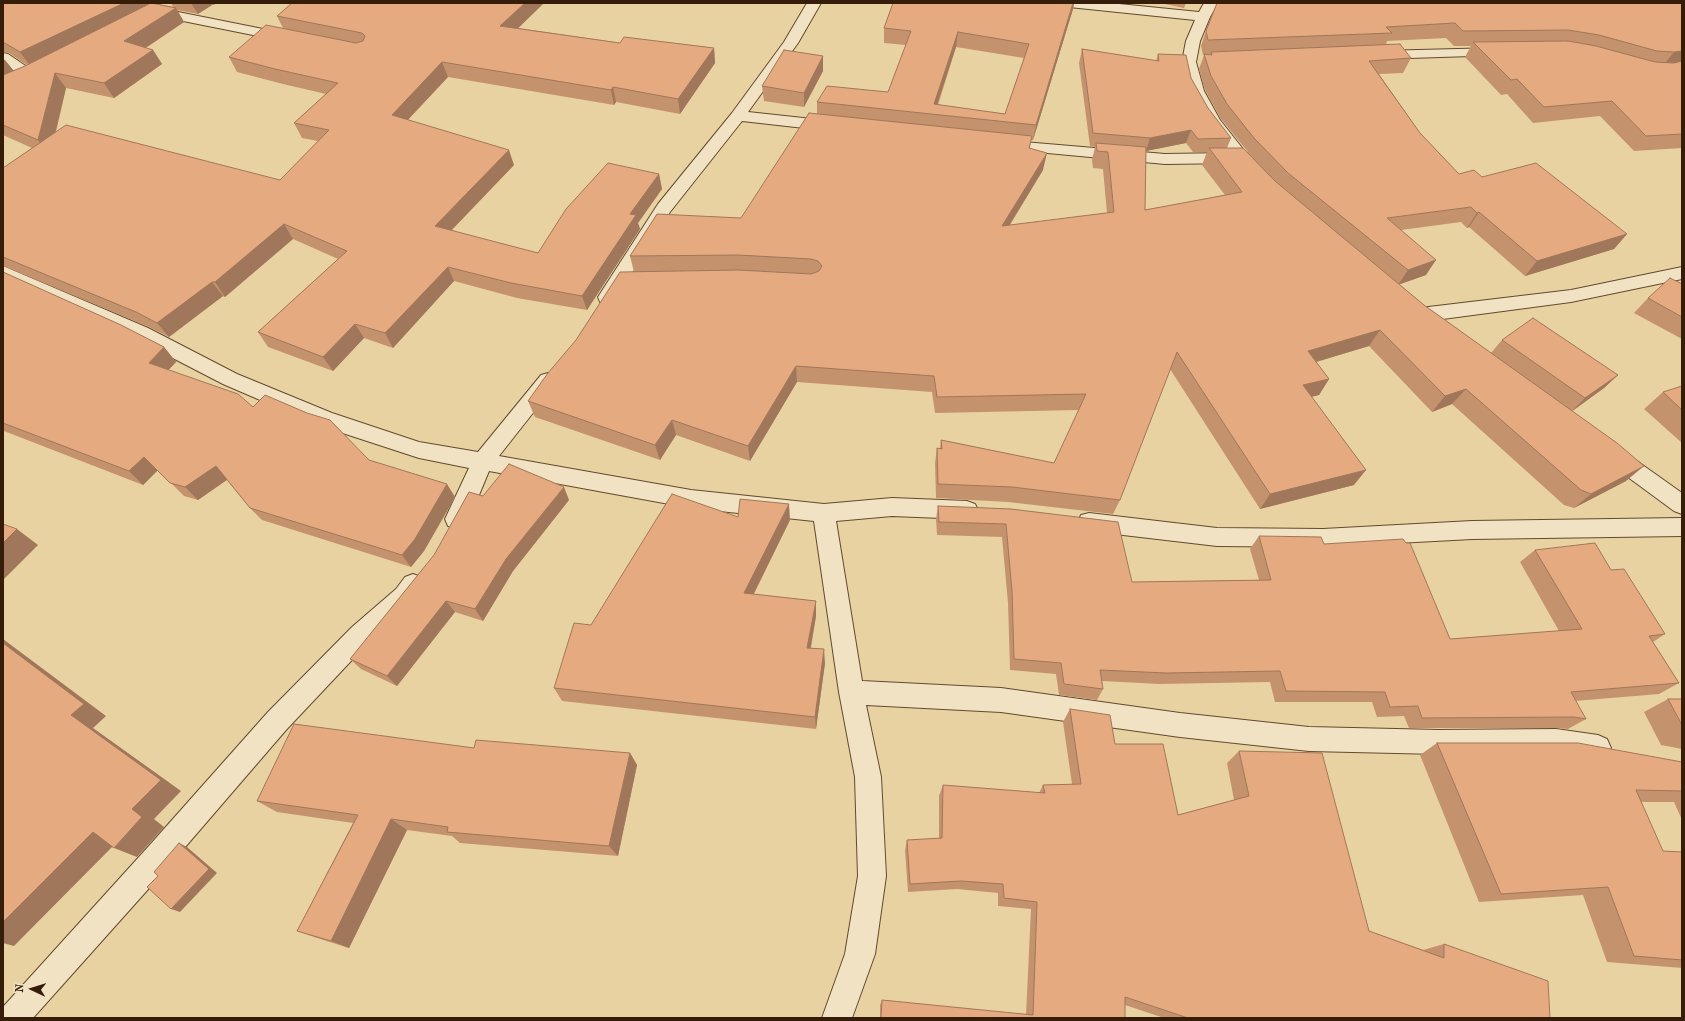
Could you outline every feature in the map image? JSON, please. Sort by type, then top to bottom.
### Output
[{"type":"street","points":[[145,19],[174,3]]},
{"type":"street","points":[[597,312],[664,208],[738,116],[791,43],[814,3]]},
{"type":"street","points":[[1069,3],[1203,17]]},
{"type":"street","points":[[1211,3],[1203,17],[1193,41],[1197,61],[1196,91],[1213,121],[1241,158],[1265,183]]},
{"type":"street","points":[[158,12],[302,40]]},
{"type":"street","points":[[1362,55],[1434,52],[1509,52]]},
{"type":"street","points":[[3,58],[31,76]]},
{"type":"street","points":[[17,83],[44,69]]},
{"type":"street","points":[[738,116],[843,127]]},
{"type":"street","points":[[982,143],[1158,158],[1241,158]]},
{"type":"street","points":[[3,272],[141,333],[230,379],[325,419],[419,450],[691,499],[824,514],[892,507],[985,511]]},
{"type":"street","points":[[1439,329],[1414,310],[1571,296],[1682,273]]},
{"type":"street","points":[[617,281],[640,280]]},
{"type":"street","points":[[444,540],[463,508],[483,461],[558,368]]},
{"type":"street","points":[[1599,445],[1682,505]]},
{"type":"street","points":[[824,514],[850,692],[868,776],[872,876],[860,954],[838,1018]]},
{"type":"street","points":[[1068,519],[1232,538],[1323,538],[1472,530],[1682,527]]},
{"type":"street","points":[[13,1018],[277,722],[360,635],[404,596],[428,566]]},
{"type":"street","points":[[850,692],[1001,700],[1180,725],[1309,740],[1438,742],[1556,741],[1618,752]]},
{"type":"building","points":[[3,3],[124,3],[20,52],[3,42]]},
{"type":"building","points":[[151,3],[176,8],[124,41],[153,50],[104,83],[55,73],[38,140],[3,125],[3,75],[25,66]]},
{"type":"building","points":[[292,3],[525,3],[500,26],[620,43],[624,37],[714,48],[678,99],[613,87],[611,90],[442,62],[392,115],[509,150],[435,226],[538,253],[566,209],[608,163],[659,174],[630,214],[636,215],[582,296],[511,283],[448,267],[385,333],[355,324],[323,357],[258,332],[347,251],[284,224],[215,282],[212,282],[157,323],[136,312],[3,257],[3,168],[66,125],[280,180],[329,130],[294,123],[338,83],[229,57],[266,25],[356,43],[363,41],[365,36],[362,33],[277,16]]},
{"type":"building","points":[[893,3],[1073,3],[1036,125],[817,102],[827,86],[888,92],[911,31],[884,28]],"holes":[[[958,32],[1029,44],[1005,114],[934,104]]]},
{"type":"building","points":[[1217,3],[1682,3],[1682,51],[1657,51],[1599,35],[1568,30],[1463,31],[1455,23],[1386,27],[1392,33],[1208,40],[1206,31]]},
{"type":"building","points":[[1568,41],[1596,46],[1655,62],[1674,63],[1682,61],[1682,134],[1646,136],[1612,101],[1544,107],[1517,79],[1511,80],[1473,42]]},
{"type":"building","points":[[1400,44],[1411,58],[1369,61],[1420,133],[1459,174],[1474,170],[1482,177],[1536,163],[1627,234],[1537,261],[1471,207],[1387,218],[1436,260],[1408,270],[1288,173],[1254,138],[1227,104],[1211,76],[1204,54],[1212,55],[1211,52]]},
{"type":"building","points":[[1082,49],[1159,61],[1158,54],[1186,55],[1191,78],[1208,108],[1231,138],[1198,139],[1191,130],[1150,138],[1093,133]]},
{"type":"building","points":[[784,50],[823,56],[804,93],[762,86]]},
{"type":"building","points":[[809,113],[1032,136],[1029,148],[1047,153],[1002,226],[1114,212],[1108,152],[1097,151],[1096,143],[1146,147],[1145,210],[1242,192],[1209,148],[1243,148],[1275,181],[1424,305],[1617,443],[1644,466],[1591,494],[1581,490],[1466,389],[1445,396],[1380,330],[1308,351],[1329,379],[1303,385],[1366,470],[1270,494],[1177,352],[1120,500],[1012,487],[938,484],[937,448],[942,449],[941,440],[1054,463],[1086,394],[937,397],[934,376],[796,366],[748,446],[672,420],[655,445],[528,401],[548,373],[576,340],[620,272],[738,270],[811,274],[819,271],[822,266],[818,261],[811,259],[738,255],[630,256],[657,214],[741,218]]},
{"type":"building","points":[[3,272],[121,325],[164,347],[149,363],[238,394],[253,407],[265,395],[307,413],[330,420],[369,460],[447,484],[415,539],[402,555],[250,508],[216,466],[185,487],[170,483],[144,457],[129,471],[3,423]]},
{"type":"building","points":[[1670,278],[1682,284],[1682,317],[1648,298]]},
{"type":"building","points":[[1533,318],[1618,375],[1585,398],[1502,340]]},
{"type":"building","points":[[1682,386],[1682,410],[1663,392]]},
{"type":"building","points":[[509,464],[564,487],[506,559],[475,609],[446,601],[387,676],[350,659],[434,555],[469,492],[483,496]]},
{"type":"building","points":[[672,494],[738,517],[740,499],[789,504],[744,593],[816,601],[807,648],[824,649],[815,717],[554,688],[574,623],[591,625]]},
{"type":"building","points":[[938,506],[1011,509],[1118,522],[1132,582],[1271,580],[1259,536],[1321,537],[1324,544],[1403,539],[1406,543],[1410,543],[1450,639],[1582,629],[1535,550],[1595,543],[1611,570],[1624,569],[1665,634],[1649,636],[1679,683],[1571,692],[1586,719],[1574,717],[1422,718],[1418,706],[1390,707],[1385,692],[1286,691],[1280,671],[1166,673],[1100,670],[1103,689],[1064,684],[1061,663],[1014,659],[1012,591],[1006,524],[939,522]]},
{"type":"building","points":[[3,524],[17,529],[3,543]]},
{"type":"building","points":[[3,643],[84,704],[71,715],[161,780],[132,809],[142,817],[114,848],[93,832],[3,922]]},
{"type":"building","points":[[1668,699],[1682,699],[1682,725]]},
{"type":"building","points":[[1070,709],[1110,715],[1115,744],[1163,744],[1178,815],[1249,796],[1239,751],[1322,753],[1369,931],[1444,958],[1444,944],[1548,981],[1550,1018],[1188,1018],[1125,997],[1125,1018],[881,1018],[882,1000],[1033,1015],[1037,902],[1004,898],[1003,884],[961,881],[910,884],[907,840],[942,838],[943,785],[1045,793],[1043,785],[1081,784]]},
{"type":"building","points":[[294,724],[474,748],[476,740],[630,753],[609,846],[447,832],[448,827],[391,819],[331,941],[297,931],[358,815],[257,801]]},
{"type":"building","points":[[1437,743],[1578,743],[1682,762],[1682,791],[1636,790],[1663,851],[1682,852],[1682,960],[1634,956],[1608,887],[1501,894]]},
{"type":"building","points":[[179,843],[209,869],[171,909],[147,887],[158,876],[154,872]]}]
